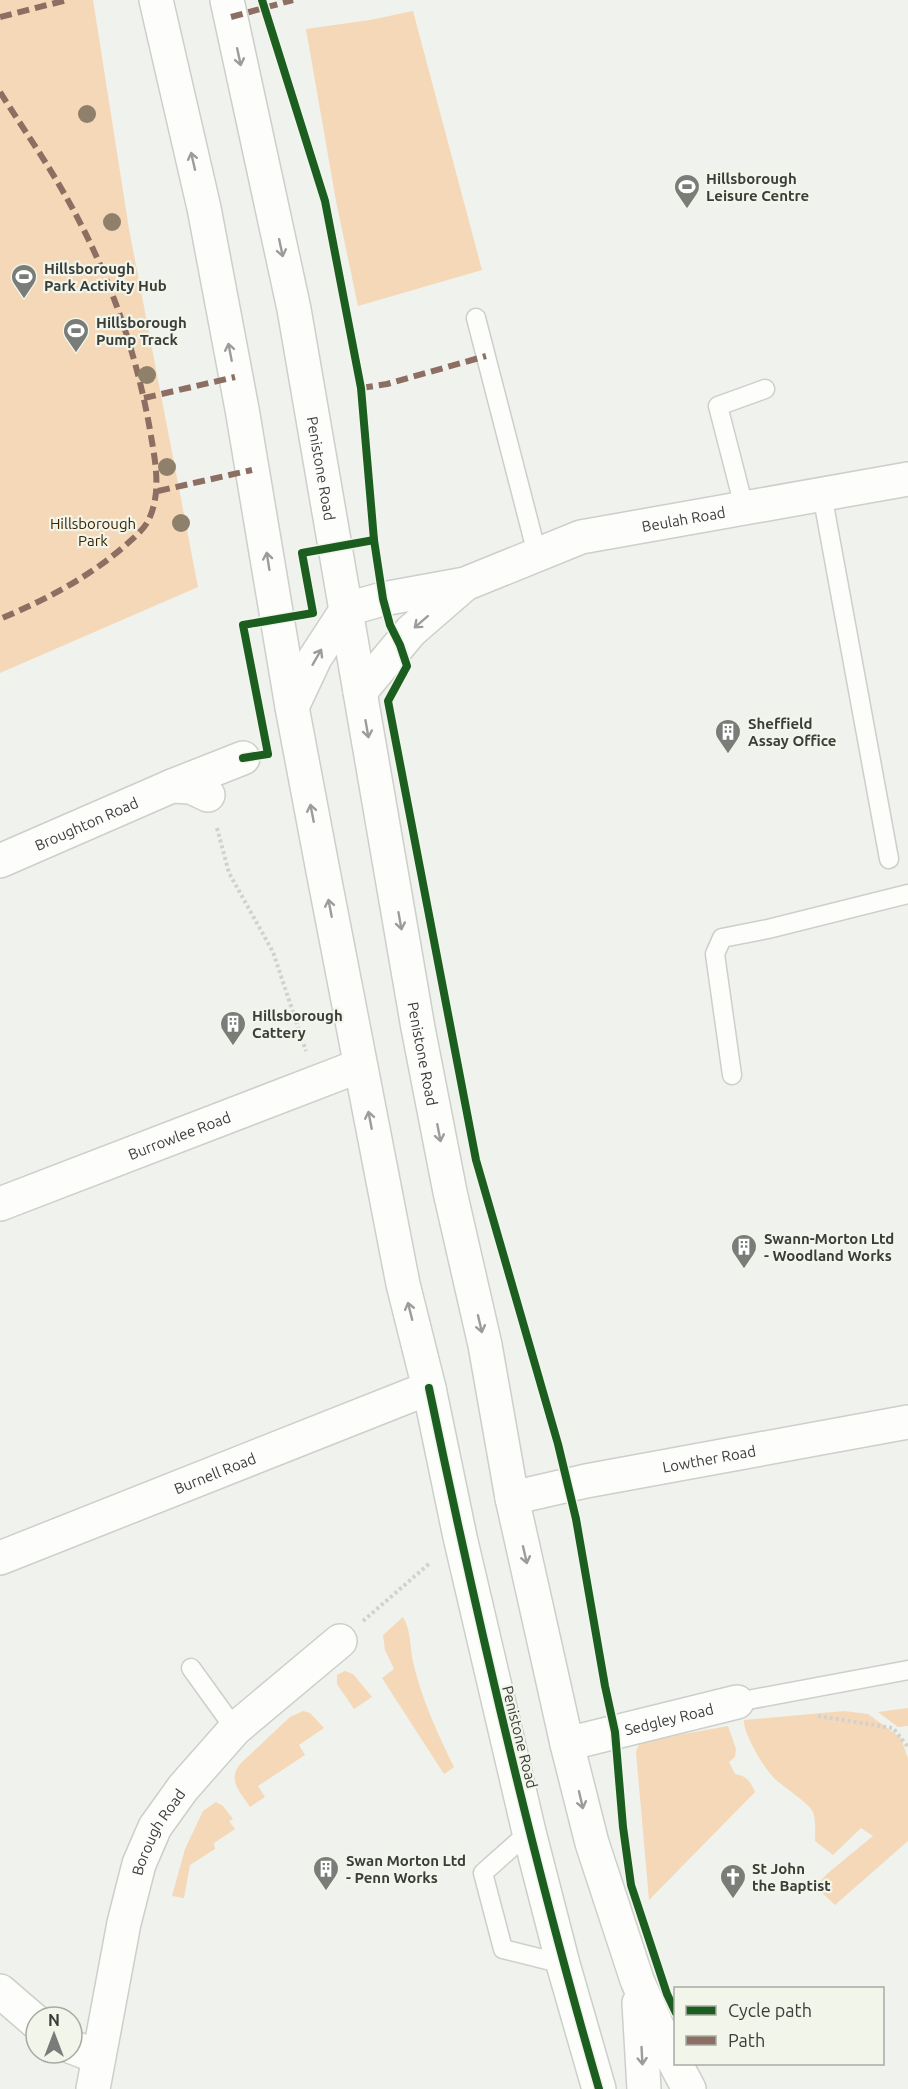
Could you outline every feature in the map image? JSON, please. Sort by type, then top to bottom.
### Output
[{"type":"main road","name":"Penistone Road","points":[[156,0],[204,208],[244,420],[292,707],[359,1066],[403,1284],[429,1388],[460,1537],[529,1832],[598,2089]]},
{"type":"main road","name":"Penistone Road","points":[[226,0],[294,309],[418,1028],[448,1182],[485,1345],[512,1498],[567,1744],[592,1843],[638,1980],[674,2061]]},
{"type":"main road","name":"Beulah Road","points":[[347,609],[383,599],[465,584],[581,537],[908,479]]},
{"type":"main road","name":"Beulah Road","points":[[360,692],[411,631],[465,584]]},
{"type":"main road","points":[[292,707],[315,658],[347,609]]},
{"type":"main road","name":"Broughton Road","points":[[0,861],[172,786],[243,758]]},
{"type":"main road","points":[[172,786],[192,787],[208,795]]},
{"type":"main road","name":"Burrowlee Road","points":[[0,1204],[359,1066]]},
{"type":"main road","name":"Burnell Road","points":[[0,1558],[429,1388]]},
{"type":"main road","name":"Lowther Road","points":[[512,1498],[586,1481],[908,1422]]},
{"type":"main road","name":"Borough Road","points":[[93,2089],[85,2052],[139,1864],[155,1827],[183,1788],[235,1729],[340,1641]]},
{"type":"main road","name":"Sedgley Road","points":[[567,1744],[737,1702]]},
{"type":"main road","points":[[638,1980],[644,2089]]},
{"type":"main road","points":[[0,1991],[24,2012]]},
{"type":"main road","name":"Penistone Road","points":[[676,2065],[689,2089]]},
{"type":"lane","points":[[476,318],[537,554]]},
{"type":"lane","points":[[744,507],[718,405],[765,389]]},
{"type":"lane","points":[[822,494],[889,859]]},
{"type":"lane","points":[[732,1075],[715,954],[722,938],[768,929],[908,894]]},
{"type":"lane","points":[[192,1668],[235,1729]]},
{"type":"lane","points":[[737,1702],[908,1670]]},
{"type":"lane","points":[[529,1832],[483,1873],[502,1949],[563,1964]]},
{"type":"path","points":[[208,795],[229,873],[273,952],[316,1083]]},
{"type":"path","points":[[340,1641],[460,1537]]},
{"type":"path","points":[[893,1728],[908,1747]]},
{"type":"green space","name":"Hillsborough Park","points":[[0,0],[93,0],[129,229],[198,587],[0,673]]},
{"type":"green space","points":[[413,11],[482,270],[358,306],[336,201],[306,29]]},
{"type":"green space","points":[[403,1617],[409,1633],[413,1662],[421,1689],[454,1767],[444,1774],[382,1678],[394,1669],[385,1650],[383,1635]]},
{"type":"green space","points":[[345,1671],[353,1674],[372,1697],[354,1709],[337,1684],[337,1675]]},
{"type":"green space","points":[[908,1708],[908,1726],[898,1727],[878,1712]]},
{"type":"green space","points":[[303,1711],[310,1713],[324,1728],[299,1745],[305,1755],[258,1786],[265,1797],[250,1807],[236,1786],[236,1770],[290,1717]]},
{"type":"green space","points":[[844,1711],[868,1714],[901,1738],[908,1759],[908,1841],[835,1905],[815,1886],[873,1836],[861,1828],[833,1855],[815,1841],[813,1812],[770,1773],[750,1741],[744,1720]]},
{"type":"green space","points":[[728,1726],[736,1749],[735,1757],[729,1762],[735,1774],[748,1780],[755,1792],[649,1900],[636,1752],[640,1742]]},
{"type":"green space","points":[[216,1802],[223,1806],[233,1819],[229,1821],[235,1829],[214,1843],[215,1849],[190,1865],[184,1898],[172,1896],[185,1849],[203,1811]]},
{"type":"marked path","points":[[0,17],[67,0]]},
{"type":"marked path","points":[[231,17],[293,0]]},
{"type":"marked path","points":[[0,92],[61,188],[105,275],[127,336],[144,398],[156,475],[155,497],[149,519],[128,543],[99,566],[67,586],[0,619]]},
{"type":"marked path","points":[[361,388],[387,384],[486,356]]},
{"type":"marked path","points":[[144,398],[235,377]]},
{"type":"marked path","points":[[158,491],[252,470]]},
{"type":"cycle path","points":[[262,0],[325,201],[361,388],[374,540],[383,599],[390,625],[407,666],[388,701],[476,1160],[558,1444],[576,1519],[615,1732],[623,1827],[631,1885],[674,2009]]},
{"type":"cycle path","points":[[243,758],[268,754],[243,625],[313,613],[302,553],[374,540]]},
{"type":"cycle path","points":[[429,1388],[507,1740],[551,1915],[599,2089]]},
{"type":"place","name":"Hillsborough Leisure Centre","points":[[687,210]]},
{"type":"place","name":"Hillsborough Park Activity Hub","points":[[24,300]]},
{"type":"place","name":"Hillsborough Pump Track","points":[[76,354]]},
{"type":"place","name":"Sheffield Assay Office","points":[[728,755]]},
{"type":"place","name":"Hillsborough Cattery","points":[[233,1047]]},
{"type":"place","name":"Swann-Morton Ltd - Woodland Works","points":[[744,1270]]},
{"type":"place","name":"Swan Morton Ltd - Penn Works","points":[[326,1892]]},
{"type":"place","name":"St John the Baptist","points":[[733,1900]]}]
